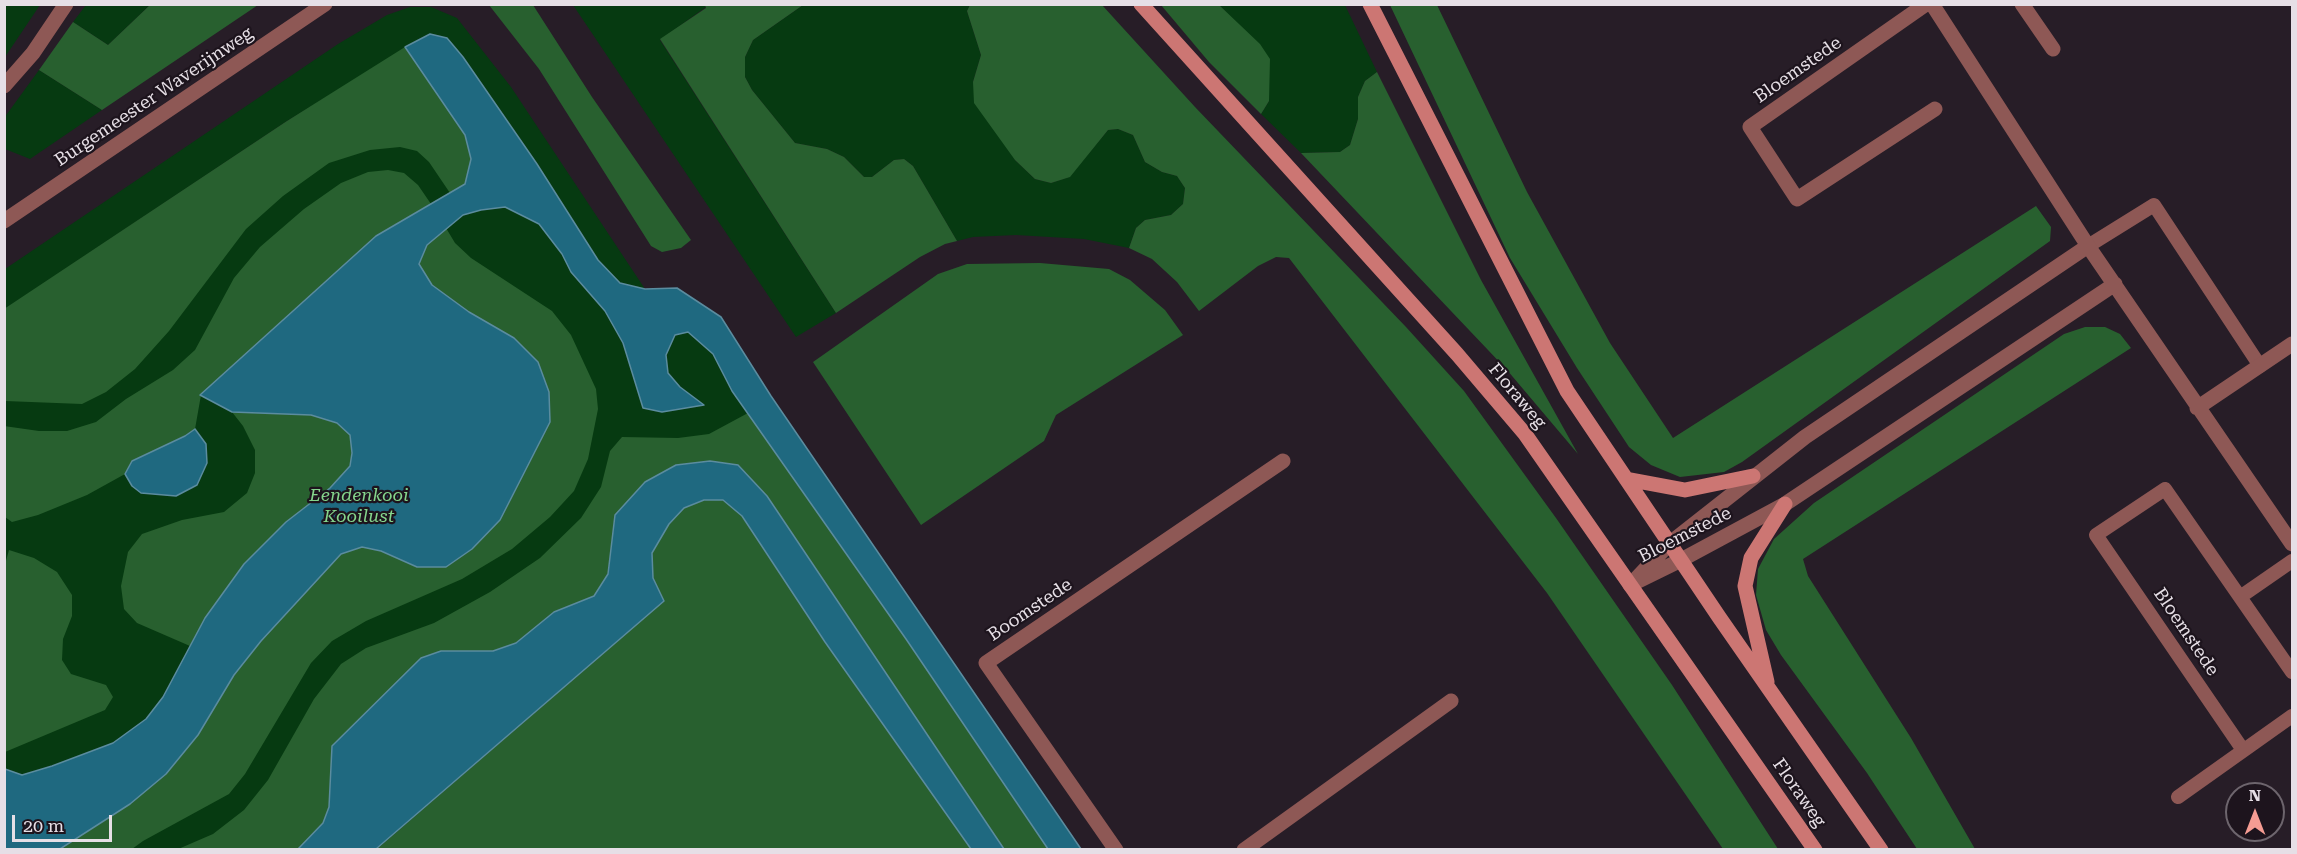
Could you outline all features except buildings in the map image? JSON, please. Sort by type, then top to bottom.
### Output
[{"type":"main road","name":"Floraweg","points":[[1142,4],[1457,354],[1525,434],[1815,849]]},
{"type":"main road","name":"Floraweg","points":[[1370,4],[1567,391],[1669,544],[1881,849]]},
{"type":"main road","points":[[1626,479],[1685,490],[1753,476]]},
{"type":"main road","points":[[1770,691],[1745,585],[1751,558],[1785,504]]},
{"type":"street","points":[[4,86],[33,53],[66,4]]},
{"type":"street","name":"Burgemeester Waverijnweg","points":[[4,221],[325,4]]},
{"type":"street","name":"Bloemstede","points":[[1926,4],[1750,128],[1797,199],[1935,109]]},
{"type":"street","points":[[1932,4],[2088,246],[2292,544]]},
{"type":"street","points":[[2022,4],[2054,49]]},
{"type":"street","name":"Bloemstede","points":[[1630,585],[1669,544],[1805,437],[2088,246]]},
{"type":"street","name":"Bloemstede","points":[[1630,585],[1682,560],[1785,504],[2115,284]]},
{"type":"street","points":[[2197,408],[2292,344]]},
{"type":"street","name":"Boomstede","points":[[1116,849],[986,663],[1283,461]]},
{"type":"street","points":[[1245,849],[1452,700]]},
{"type":"lane","points":[[2088,246],[2154,205],[2260,366]]},
{"type":"lane","name":"Bloemstede","points":[[2243,750],[2096,535],[2165,489],[2292,672]]},
{"type":"lane","points":[[2240,597],[2292,561]]},
{"type":"lane","points":[[2178,797],[2292,716]]},
{"type":"green space","points":[[4,5],[40,5],[5,57],[4,57]]},
{"type":"green space","points":[[86,5],[150,5],[108,45],[73,22]]},
{"type":"green space","points":[[150,5],[258,5],[102,110],[39,70],[73,22],[108,45]]},
{"type":"green space","points":[[489,5],[533,5],[592,97],[691,240],[681,248],[662,252],[651,246],[539,69]]},
{"type":"green space","points":[[573,5],[705,5],[706,7],[660,40],[836,313],[796,337]]},
{"type":"green space","points":[[705,5],[803,5],[753,40],[745,57],[745,77],[752,90],[795,143],[827,149],[844,157],[864,177],[872,177],[894,160],[904,159],[913,166],[957,241],[945,244],[920,257],[836,313],[660,39],[706,8]]},
{"type":"green space","points":[[803,5],[970,5],[967,11],[981,55],[973,82],[1015,160],[1035,179],[1051,183],[1069,177],[1108,130],[1118,129],[1133,135],[1145,162],[1162,172],[1177,176],[1185,188],[1183,204],[1171,215],[1145,220],[1136,228],[1129,248],[1084,239],[1016,235],[973,237],[957,241],[913,166],[904,159],[894,160],[872,177],[864,177],[844,157],[827,149],[795,143],[752,90],[745,77],[745,57],[753,40]]},
{"type":"green space","points":[[970,5],[1102,5],[1195,107],[1406,327],[1464,391],[1672,685],[1778,849],[1723,849],[1547,593],[1289,258],[1276,257],[1258,266],[1199,311],[1177,282],[1152,259],[1129,248],[1136,228],[1145,220],[1171,215],[1183,204],[1185,188],[1177,176],[1162,172],[1145,162],[1133,135],[1118,129],[1108,130],[1070,177],[1051,183],[1035,179],[1015,160],[974,103],[973,82],[981,55],[967,11]]},
{"type":"green space","points":[[1161,5],[1219,5],[1260,44],[1270,59],[1269,101],[1261,114],[1209,62]]},
{"type":"green space","points":[[1219,5],[1345,5],[1377,72],[1365,81],[1358,97],[1358,119],[1350,145],[1340,152],[1301,153],[1261,114],[1269,101],[1226,12]]},
{"type":"green space","points":[[1390,5],[1437,5],[1527,192],[1610,343],[1673,438],[2036,206],[2051,227],[2050,241],[1742,462],[1724,472],[1680,477],[1651,465],[1629,447],[1577,368],[1510,258]]},
{"type":"green space","name":"Eendenkooi Kooilust","points":[[410,7],[431,7],[457,18],[511,87],[645,289],[620,283],[708,321],[1060,850],[5,849],[5,330],[434,48],[580,232],[463,57],[430,34],[287,121],[5,309],[5,269],[338,44],[387,15]]},
{"type":"green space","points":[[405,47],[465,135],[471,159],[465,184],[450,193],[429,162],[417,151],[400,147],[370,150],[329,163],[283,196],[246,229],[169,331],[135,369],[106,392],[82,404],[5,401],[4,309],[287,121]]},
{"type":"green space","points":[[39,70],[102,110],[30,159],[5,149],[4,118]]},
{"type":"green space","points":[[1377,72],[1481,280],[1578,454],[1507,370],[1301,153],[1340,152],[1350,145],[1358,119],[1358,97],[1365,81]]},
{"type":"green space","points":[[388,170],[404,173],[418,185],[431,204],[376,236],[201,395],[195,429],[132,461],[125,474],[87,495],[38,515],[12,522],[5,517],[4,426],[39,431],[67,431],[96,422],[126,399],[173,370],[195,350],[234,278],[260,247],[304,209],[341,183],[368,172]]},
{"type":"green space","points":[[446,228],[455,243],[471,258],[552,311],[571,335],[596,389],[598,409],[588,459],[574,491],[550,517],[512,549],[462,579],[366,621],[332,641],[311,663],[245,774],[229,794],[132,849],[60,850],[130,804],[166,774],[198,735],[234,675],[261,641],[341,554],[362,547],[381,551],[417,567],[469,312],[431,285],[419,264],[427,245]]},
{"type":"green space","points":[[1040,263],[1109,269],[1130,280],[1165,310],[1183,335],[1056,415],[1044,441],[921,525],[813,362],[938,274],[967,264]]},
{"type":"green space","points":[[2085,327],[2105,327],[2120,334],[2131,348],[1803,559],[1808,576],[1911,738],[1975,849],[1917,849],[1867,773],[1781,655],[1766,630],[1756,595],[1758,569],[1774,539],[1814,503],[2064,334]]},
{"type":"green space","points":[[232,412],[311,415],[337,423],[350,435],[352,453],[350,466],[330,488],[286,522],[244,564],[205,618],[190,646],[137,623],[124,609],[121,586],[128,552],[142,534],[182,520],[224,512],[247,493],[255,473],[255,450],[243,426]]},
{"type":"green space","points":[[748,413],[906,639],[1048,849],[1004,849],[767,496],[738,465],[615,515],[608,574],[594,596],[554,612],[516,643],[493,651],[441,651],[421,658],[332,746],[329,807],[323,823],[298,849],[176,850],[213,834],[244,810],[268,780],[314,699],[341,664],[366,648],[434,623],[490,592],[540,558],[581,518],[601,487],[610,451],[622,437],[678,438],[709,434]]},
{"type":"green space","points":[[704,500],[723,500],[742,516],[825,642],[971,849],[376,850],[664,601],[653,578],[652,553],[669,523],[684,508]]},
{"type":"green space","points":[[9,550],[34,558],[57,572],[72,595],[72,616],[63,639],[62,660],[71,674],[106,685],[113,697],[105,710],[5,752],[4,568]]},
{"type":"water","points":[[430,34],[447,38],[463,57],[537,164],[598,260],[620,283],[645,289],[677,288],[721,317],[771,396],[1081,849],[1048,849],[906,639],[732,391],[713,354],[688,332],[675,335],[666,355],[668,373],[680,387],[704,405],[662,412],[643,408],[623,343],[605,311],[571,272],[562,254],[539,224],[505,207],[463,215],[427,245],[419,264],[432,285],[469,312],[514,338],[538,362],[549,392],[550,422],[500,520],[472,549],[446,567],[417,567],[381,551],[362,547],[341,554],[261,641],[234,675],[198,735],[166,774],[130,804],[60,849],[5,849],[5,769],[22,775],[52,766],[113,743],[146,719],[163,697],[205,618],[244,564],[286,522],[330,488],[350,466],[352,453],[350,435],[337,423],[311,415],[232,412],[200,395],[376,236],[465,184],[471,159],[465,135],[405,47]]},
{"type":"water","points":[[195,429],[206,444],[207,463],[197,485],[176,496],[141,493],[132,486],[125,474],[132,461]]},
{"type":"water","points":[[710,461],[738,465],[767,496],[1004,849],[971,849],[825,642],[742,516],[723,500],[704,500],[684,508],[669,524],[652,553],[653,578],[664,601],[376,849],[298,849],[323,823],[329,807],[332,746],[421,658],[441,651],[493,651],[516,643],[554,612],[594,596],[608,574],[615,515],[645,482],[676,465]]}]
